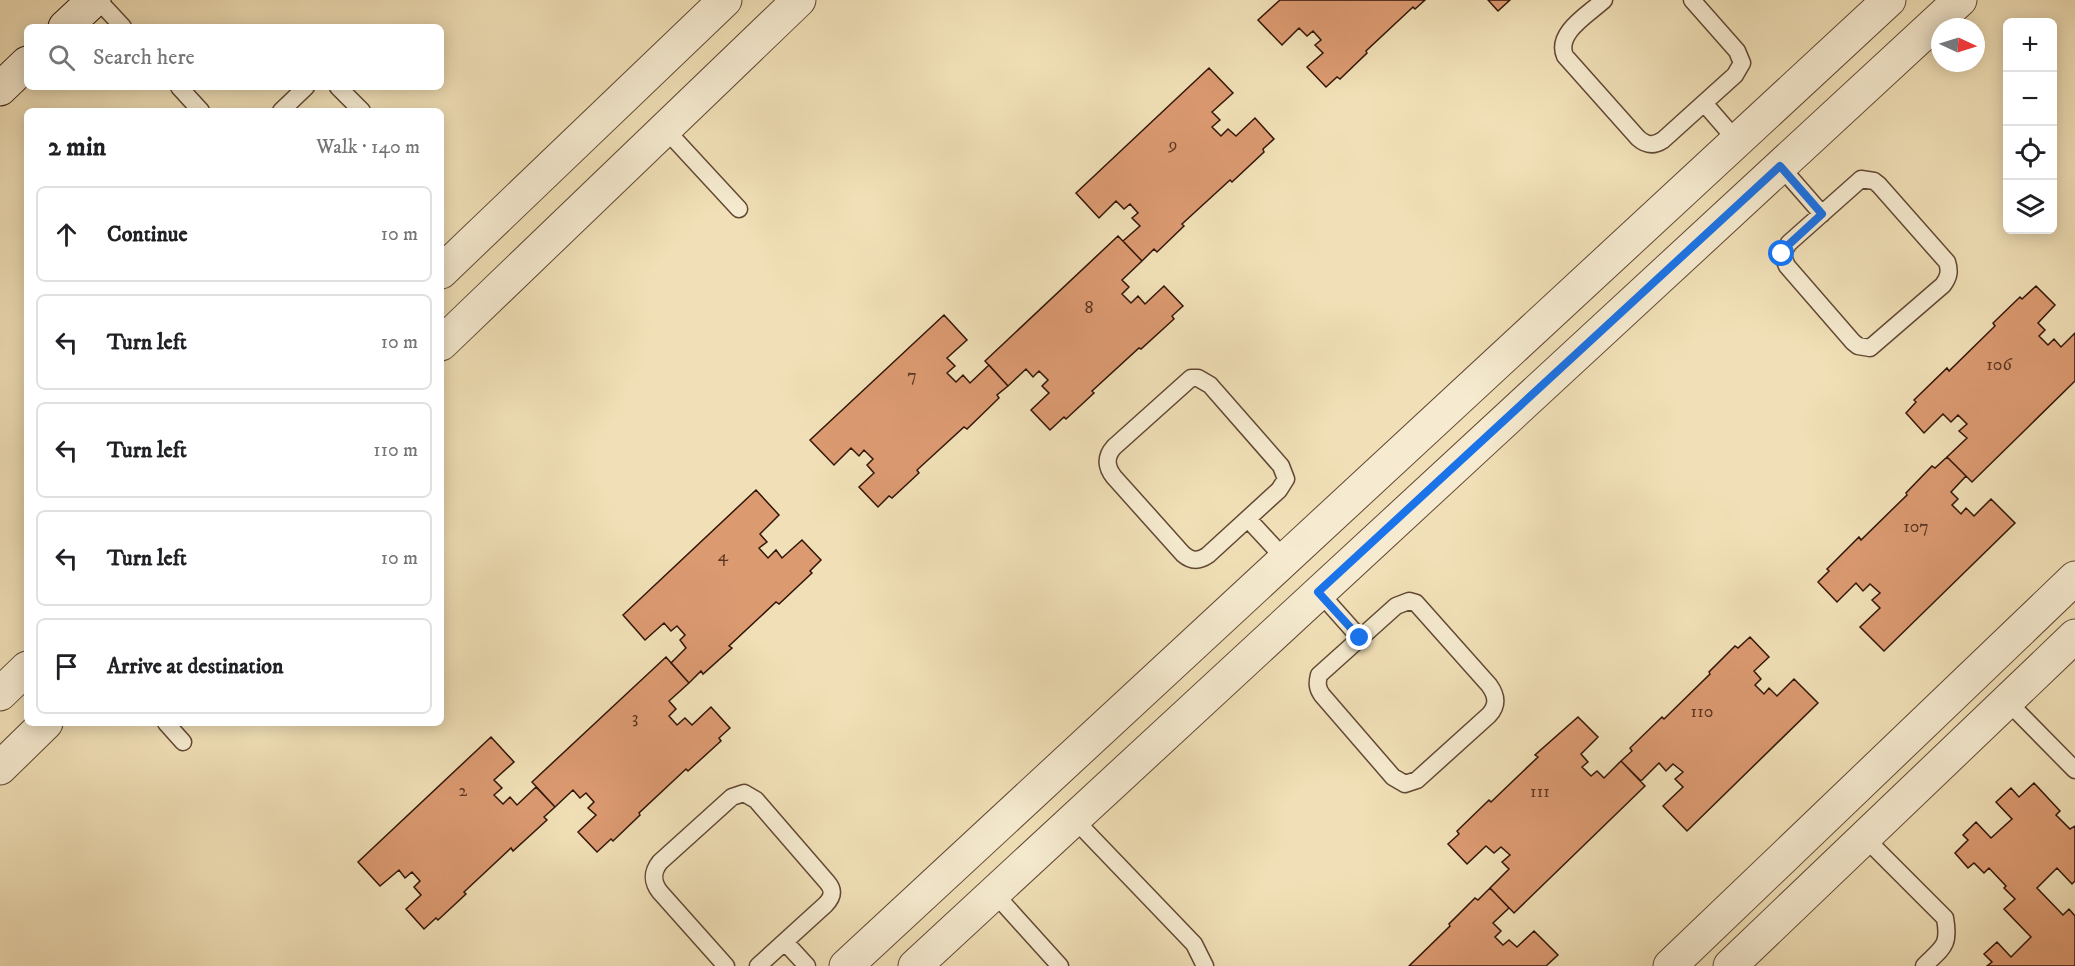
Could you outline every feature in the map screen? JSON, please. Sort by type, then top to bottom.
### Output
[{"type":"street","points":[[68,24],[94,0]]},
{"type":"street","points":[[444,269],[725,0]]},
{"type":"street","points":[[444,341],[799,0]]},
{"type":"street","points":[[846,966],[1889,0]]},
{"type":"street","points":[[915,966],[1960,0]]},
{"type":"street","points":[[1853,34],[1884,70]]},
{"type":"street","points":[[0,89],[24,66]]},
{"type":"street","points":[[1670,966],[2075,578]]},
{"type":"street","points":[[1730,966],[2075,636]]},
{"type":"street","points":[[0,694],[24,671]]},
{"type":"street","points":[[0,768],[43,726]]},
{"type":"street","points":[[1774,866],[1802,897]]},
{"type":"lane","points":[[98,0],[120,24]]},
{"type":"lane","points":[[1604,0],[1565,36],[1563,50],[1565,56],[1638,138],[1650,145],[1657,144],[1704,103],[1735,75],[1742,63],[1737,51],[1692,0]]},
{"type":"lane","points":[[182,90],[198,108]]},
{"type":"lane","points":[[284,108],[303,90]]},
{"type":"lane","points":[[341,90],[359,108]]},
{"type":"lane","points":[[1704,103],[1737,141]]},
{"type":"lane","points":[[665,129],[739,209]]},
{"type":"lane","points":[[1780,166],[1822,214]]},
{"type":"lane","points":[[1862,179],[1874,181],[1947,262],[1949,274],[1943,285],[1870,348],[1858,346],[1853,342],[1784,261],[1782,254],[1785,248],[1822,214],[1862,179]]},
{"type":"lane","points":[[1191,378],[1204,380],[1285,472],[1284,486],[1248,519],[1202,559],[1188,558],[1110,472],[1109,452],[1185,382],[1191,378]]},
{"type":"lane","points":[[1248,519],[1286,559]]},
{"type":"lane","points":[[1318,592],[1360,638]]},
{"type":"lane","points":[[1402,602],[1416,603],[1489,685],[1496,697],[1496,704],[1489,715],[1411,783],[1405,784],[1393,777],[1318,689],[1319,675],[1360,638],[1402,602]]},
{"type":"lane","points":[[2007,700],[2075,770]]},
{"type":"lane","points":[[169,726],[183,742]]},
{"type":"lane","points":[[726,966],[660,892],[653,874],[660,862],[737,794],[751,795],[756,800],[831,887],[832,894],[830,900],[758,966]]},
{"type":"lane","points":[[1074,819],[1194,945],[1205,966]]},
{"type":"lane","points":[[1864,837],[1945,918],[1948,936],[1943,948],[1924,966]]},
{"type":"lane","points":[[994,893],[1060,966]]},
{"type":"lane","points":[[785,942],[807,966]]},
{"type":"building","points":[[1280,0],[1425,0],[1415,9],[1413,7],[1340,79],[1337,77],[1326,87],[1307,67],[1323,53],[1315,45],[1321,40],[1313,31],[1307,36],[1299,28],[1282,45],[1258,20]]},
{"type":"building","points":[[1488,0],[1510,0],[1498,11]]},
{"type":"building","points":[[1209,68],[1233,93],[1212,112],[1220,120],[1212,127],[1221,136],[1228,129],[1236,136],[1255,118],[1274,139],[1263,149],[1264,152],[1232,182],[1230,180],[1182,224],[1184,226],[1157,252],[1154,249],[1142,261],[1123,241],[1140,226],[1132,218],[1138,213],[1130,204],[1124,209],[1116,201],[1099,218],[1076,193]]},
{"type":"building","points":[[1118,236],[1142,261],[1122,280],[1129,287],[1122,294],[1131,303],[1138,296],[1145,304],[1164,286],[1183,306],[1172,316],[1174,319],[1092,391],[1094,393],[1066,419],[1064,417],[1050,430],[1031,410],[1049,393],[1042,386],[1048,380],[1039,371],[1033,377],[1026,369],[1008,386],[985,361]]},
{"type":"building","points":[[2036,286],[2055,305],[2038,323],[2045,330],[2039,336],[2048,345],[2054,339],[2061,347],[2075,333],[2075,381],[1972,482],[1947,457],[1967,438],[1959,431],[1967,424],[1958,415],[1951,422],[1943,414],[1924,433],[1906,413],[1916,402],[1914,400],[1947,368],[1949,371],[1995,326],[1993,323],[2020,297],[2022,299]]},
{"type":"building","points":[[944,315],[967,340],[947,358],[955,366],[947,373],[956,382],[963,375],[970,383],[989,365],[1008,386],[967,429],[964,427],[917,470],[919,473],[892,498],[889,496],[878,507],[859,487],[874,473],[867,465],[873,459],[864,450],[859,456],[851,448],[834,465],[810,440]]},
{"type":"building","points":[[1947,457],[1966,476],[1951,492],[1958,499],[1952,505],[1961,514],[1966,508],[1974,516],[1991,499],[2015,523],[1884,651],[1860,627],[1880,608],[1872,600],[1880,593],[1870,584],[1863,591],[1856,583],[1837,602],[1818,582],[1829,571],[1827,569],[1907,495],[1906,493],[1932,466],[1935,468]]},
{"type":"building","points":[[756,490],[779,515],[760,534],[767,542],[759,548],[768,558],[776,550],[782,558],[802,540],[821,560],[810,571],[812,573],[779,604],[776,602],[729,646],[732,648],[703,674],[701,671],[689,683],[671,663],[686,648],[680,640],[685,635],[677,626],[671,631],[664,623],[645,640],[623,615]]},
{"type":"building","points":[[1750,637],[1769,657],[1754,671],[1761,679],[1755,685],[1764,694],[1769,688],[1777,696],[1794,679],[1818,703],[1687,831],[1663,806],[1683,787],[1675,779],[1683,772],[1673,764],[1666,771],[1659,763],[1641,781],[1621,761],[1632,751],[1630,748],[1662,717],[1664,719],[1735,646],[1738,648]]},
{"type":"building","points":[[666,657],[689,683],[669,701],[676,709],[669,716],[677,725],[685,718],[692,725],[711,707],[730,728],[719,738],[721,741],[688,771],[686,769],[613,841],[611,839],[597,852],[578,832],[596,815],[588,808],[594,802],[586,793],[580,798],[573,790],[555,807],[532,782]]},
{"type":"building","points":[[1578,717],[1598,737],[1581,754],[1588,762],[1582,767],[1591,776],[1597,771],[1604,778],[1621,761],[1645,786],[1514,913],[1490,888],[1509,869],[1502,862],[1510,855],[1501,847],[1494,853],[1486,846],[1467,864],[1448,844],[1459,834],[1457,831],[1489,800],[1491,802],[1538,757],[1535,755]]},
{"type":"building","points":[[491,737],[514,762],[494,780],[502,788],[494,795],[503,804],[510,797],[517,805],[536,787],[555,807],[544,817],[547,820],[513,851],[511,848],[464,892],[466,894],[438,920],[436,918],[424,929],[406,909],[421,895],[414,887],[420,881],[412,872],[405,878],[399,870],[380,886],[358,862]]},
{"type":"building","points":[[2034,783],[2060,811],[2056,815],[2070,829],[2075,826],[2075,881],[2072,884],[2057,868],[2037,888],[2063,915],[2069,909],[2075,916],[2075,966],[1987,966],[1992,962],[1984,954],[1997,942],[2011,957],[2031,937],[2004,909],[2015,899],[2004,888],[2006,886],[1989,868],[1984,873],[1974,863],[1968,868],[1955,853],[1968,840],[1963,835],[1976,822],[1991,838],[2012,819],[1996,802],[2011,788],[2019,797]]},
{"type":"building","points":[[1490,888],[1509,908],[1493,923],[1501,931],[1495,937],[1503,945],[1509,940],[1517,947],[1534,931],[1558,955],[1546,966],[1409,966],[1475,898],[1478,900]]},
{"type":"route","points":[[1360,638],[1318,592],[1780,166],[1822,214],[1785,248],[1782,254]]}]
